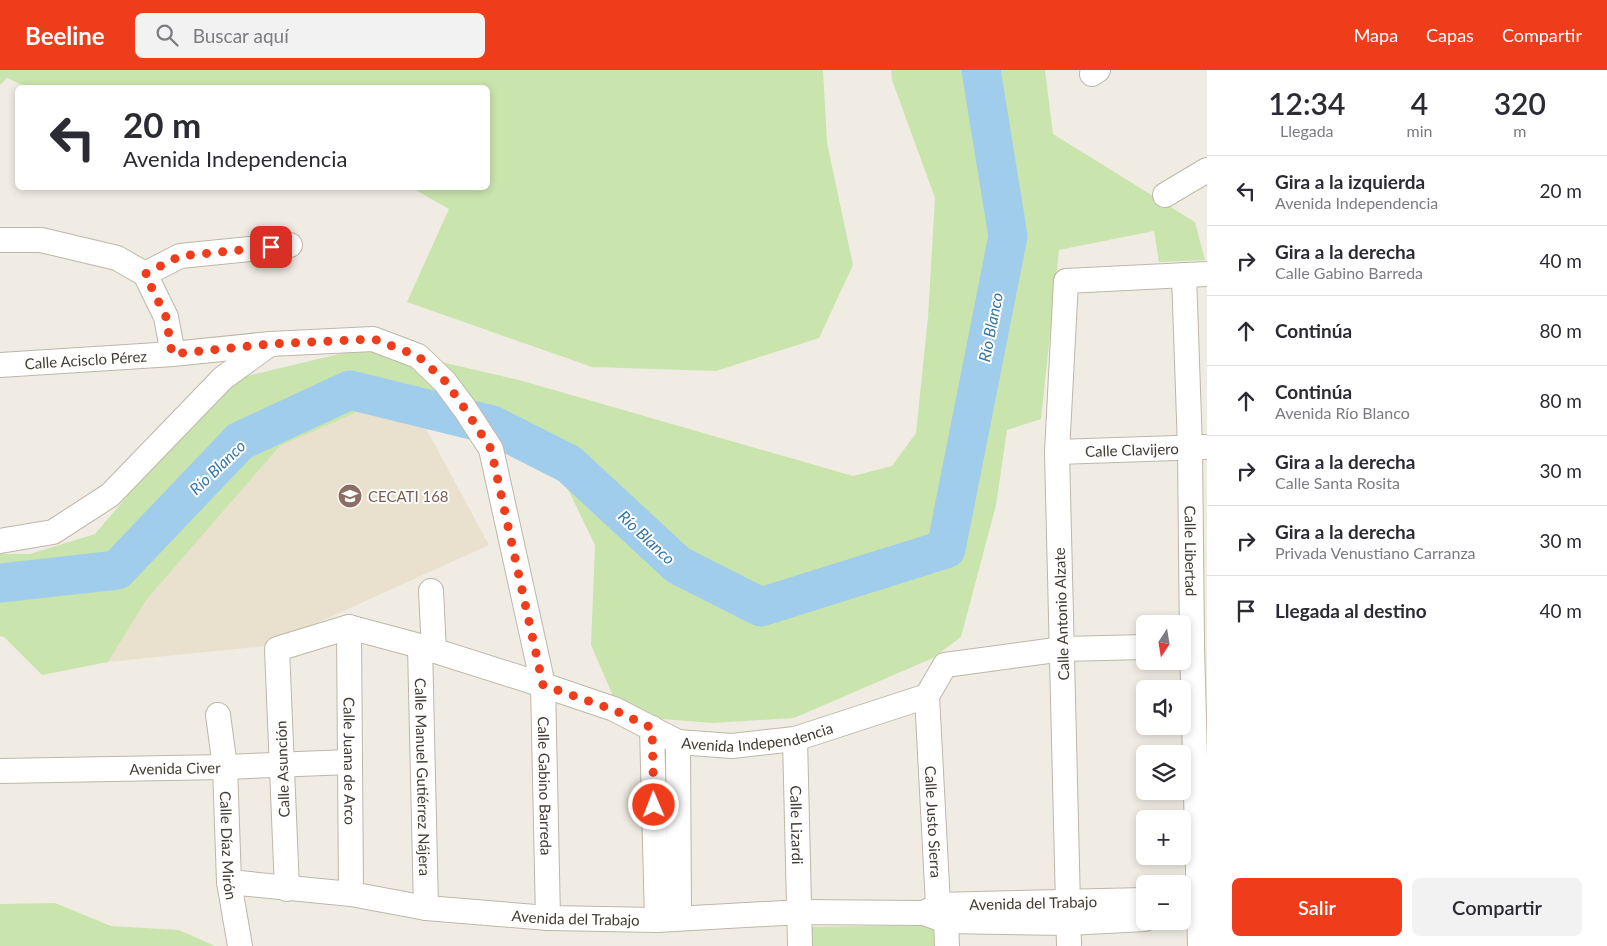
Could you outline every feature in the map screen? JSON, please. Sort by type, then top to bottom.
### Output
[{"type":"street","points":[[1165,195],[1207,170]]},
{"type":"street","points":[[0,240],[41,240],[117,258],[145,274],[166,317],[172,354]]},
{"type":"street","points":[[145,274],[180,256],[290,245]]},
{"type":"street","points":[[1184,275],[1207,274]]},
{"type":"street","name":"Calle Antonio Alzate","points":[[1068,924],[1057,452],[1066,281],[1184,275]]},
{"type":"street","name":"Calle Libertad","points":[[1184,275],[1199,447],[1194,645],[1196,907],[1200,946]]},
{"type":"street","name":"Calle Acisclo Pérez","points":[[0,365],[172,354],[270,344],[374,339],[418,356],[446,382],[491,449]]},
{"type":"street","points":[[0,541],[53,532],[110,495],[223,378],[270,344]]},
{"type":"street","name":"Calle Clavijero","points":[[1057,452],[1199,447]]},
{"type":"street","name":"Calle Gabino Barreda","points":[[491,449],[543,685],[548,918]]},
{"type":"street","name":"Calle Manuel Gutiérrez Nájera","points":[[426,908],[427,648],[431,591]]},
{"type":"street","name":"Avenida Independencia","points":[[349,626],[427,648],[614,710],[678,742],[732,746],[795,739],[926,696]]},
{"type":"street","name":"Calle Asunción","points":[[287,889],[277,649],[349,626]]},
{"type":"street","name":"Calle Juana de Arco","points":[[349,626],[351,894]]},
{"type":"street","points":[[926,696],[945,664],[1063,649],[1136,647]]},
{"type":"street","name":"Calle Justo Sierra","points":[[926,696],[936,913],[947,946]]},
{"type":"street","name":"Calle Díaz Mirón","points":[[218,715],[225,767],[229,882],[240,946]]},
{"type":"street","points":[[652,728],[668,919]]},
{"type":"street","name":"Calle Lizardi","points":[[795,739],[800,912]]},
{"type":"street","points":[[668,919],[678,742]]},
{"type":"street","name":"Avenida Civer","points":[[0,771],[225,767],[350,762]]},
{"type":"street","name":"Avenida del Trabajo","points":[[229,882],[351,894],[426,908],[548,918],[668,919],[800,912],[936,913],[1068,924],[1136,920]]},
{"type":"street","name":"Avenida del Trabajo","points":[[1068,924],[1136,903]]},
{"type":"street","points":[[800,912],[800,946]]},
{"type":"shaded area","name":"CECATI 168","points":[[371,406],[416,410],[489,545],[266,646],[108,662],[147,599],[280,446]]},
{"type":"green space","points":[[0,70],[823,70],[827,143],[853,265],[819,338],[716,371],[592,367],[407,302],[449,209],[416,190],[490,190],[490,85],[22,85],[7,78],[0,85]]},
{"type":"green space","points":[[891,70],[1045,70],[1053,134],[1195,222],[1205,260],[1159,262],[1154,231],[1059,250],[1041,419],[1007,430],[996,505],[961,637],[933,658],[794,718],[713,723],[661,719],[616,703],[591,645],[595,545],[563,479],[450,413],[371,406],[280,446],[147,599],[108,662],[42,675],[4,637],[0,636],[0,554],[30,554],[95,534],[225,381],[373,346],[519,380],[853,476],[892,466],[916,433],[928,317],[935,198],[892,80]]},
{"type":"green space","points":[[55,903],[111,926],[179,930],[215,946],[0,946],[0,904]]},
{"type":"green space","points":[[937,925],[937,946],[806,946],[806,927]]},
{"type":"waterway","name":"Río Blanco","points":[[0,583],[117,570],[240,441],[350,390],[492,425],[569,464],[678,565],[761,607],[946,549],[1008,236],[981,70]]},
{"type":"place","name":"CECATI 168","points":[[350,496]]},
{"type":"route","points":[[271,247],[180,256],[145,274],[166,317],[172,354],[270,344],[374,339],[418,356],[446,382],[491,449],[543,685],[614,710],[652,728],[654,805]]}]
